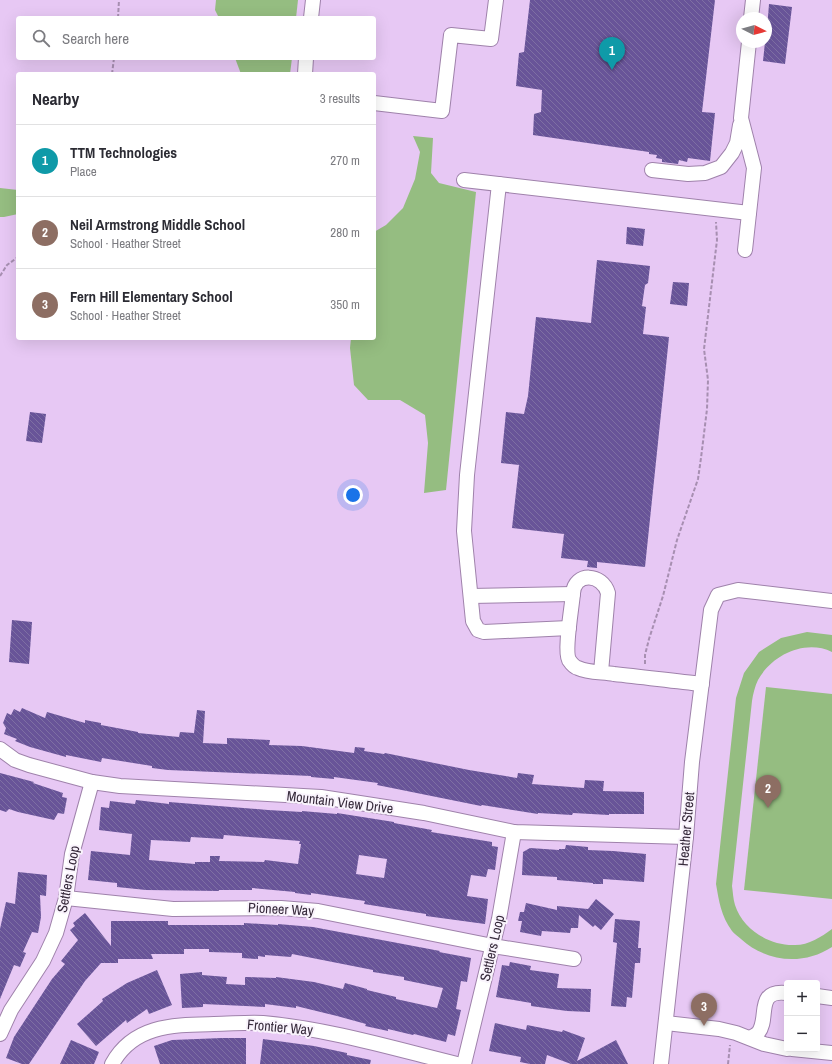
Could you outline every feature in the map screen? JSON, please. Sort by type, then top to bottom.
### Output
[{"type":"street","points":[[311,16],[313,0]]},
{"type":"street","points":[[376,103],[442,111],[451,36],[491,39],[496,0]]},
{"type":"street","points":[[752,12],[753,0]]},
{"type":"street","points":[[652,170],[688,174],[706,173],[720,167],[732,153],[737,143],[748,48]]},
{"type":"street","points":[[305,72],[306,60]]},
{"type":"street","points":[[740,118],[754,168],[745,250]]},
{"type":"street","points":[[464,180],[749,213]]},
{"type":"street","points":[[499,184],[466,482],[464,531],[473,621],[478,630],[484,632],[569,628]]},
{"type":"street","points":[[601,672],[608,593],[607,588],[598,579],[587,578],[577,583],[574,588],[567,649],[569,660],[578,668],[601,672],[702,684]]},
{"type":"street","name":"Heather Street","points":[[661,1064],[686,837],[692,762],[712,610],[718,594],[738,590],[832,601]]},
{"type":"street","points":[[471,596],[573,594]]},
{"type":"street","name":"Mountain View Drive","points":[[0,749],[15,760],[92,782],[120,786],[321,796],[424,813],[514,832],[686,837]]},
{"type":"street","name":"Settlers Loop","points":[[0,1034],[12,1010],[43,961],[56,933],[66,898],[72,854],[92,782]]},
{"type":"street","name":"Settlers Loop","points":[[464,1064],[499,919],[514,832]]},
{"type":"street","name":"Pioneer Way","points":[[66,898],[173,909],[281,908],[318,910],[493,946],[574,959]]},
{"type":"street","points":[[750,1038],[758,1033],[761,1026],[765,1003],[768,998],[777,993],[784,993]]},
{"type":"street","points":[[820,996],[832,998]]},
{"type":"street","name":"Frontier Way","points":[[112,1064],[128,1045],[144,1034],[161,1027],[261,1023],[344,1035],[457,1064]]},
{"type":"street","points":[[666,1023],[719,1029],[736,1033],[764,1044],[784,1047]]},
{"type":"street","points":[[820,1052],[832,1053]]},
{"type":"path","points":[[118,16],[119,0]]},
{"type":"path","points":[[112,72],[114,60]]},
{"type":"path","points":[[651,678],[645,664],[645,655],[663,596],[677,540],[698,479],[707,409],[708,380],[704,349],[717,227],[715,217],[707,208]]},
{"type":"path","points":[[0,276],[7,265],[16,258]]},
{"type":"green space","points":[[216,0],[298,0],[296,16],[218,16],[215,10]]},
{"type":"green space","points":[[236,60],[292,60],[290,72],[240,72]]},
{"type":"green space","points":[[413,136],[433,138],[431,173],[439,183],[476,192],[446,490],[424,493],[428,443],[425,415],[400,400],[368,400],[354,385],[350,348],[351,340],[376,340],[376,231],[386,225],[403,208],[415,179],[420,152]]},
{"type":"green space","points":[[0,188],[16,190],[16,214],[0,217]]},
{"type":"green space","points":[[807,632],[832,635],[832,652],[822,648],[811,647],[790,652],[780,657],[764,671],[754,690],[732,886],[734,903],[744,922],[759,935],[776,943],[786,945],[805,944],[824,935],[832,929],[832,947],[809,957],[785,959],[762,953],[751,947],[733,932],[723,914],[716,884],[736,698],[744,673],[759,652],[781,638]]},
{"type":"green space","points":[[766,687],[832,694],[832,899],[744,890]]},
{"type":"building","points":[[530,0],[715,0],[702,112],[715,113],[710,161],[688,158],[687,162],[679,160],[678,164],[662,162],[662,159],[656,158],[657,155],[649,154],[649,152],[533,135],[534,114],[541,112],[542,90],[516,86],[519,53],[524,52]]},
{"type":"building","points":[[769,4],[792,7],[785,64],[763,61],[764,48],[772,48],[772,12],[768,12]]},
{"type":"building","points":[[627,227],[645,229],[643,246],[626,244]]},
{"type":"building","points":[[597,260],[650,266],[648,283],[645,285],[642,306],[646,307],[643,334],[669,337],[645,567],[597,562],[597,568],[587,567],[588,561],[561,558],[564,534],[512,528],[519,465],[501,463],[506,412],[524,414],[528,396],[536,317],[591,323]]},
{"type":"building","points":[[673,282],[689,283],[687,306],[670,304]]},
{"type":"building","points":[[30,412],[46,414],[42,443],[26,441]]},
{"type":"building","points":[[12,620],[32,622],[29,664],[9,662]]},
{"type":"building","points":[[22,708],[45,718],[47,712],[85,723],[85,720],[138,733],[179,737],[180,732],[194,733],[197,710],[205,711],[203,743],[227,744],[227,738],[270,740],[269,745],[302,746],[354,753],[355,747],[365,748],[364,751],[385,753],[517,778],[518,773],[534,775],[532,784],[584,788],[585,780],[604,781],[603,791],[644,792],[644,814],[538,814],[481,806],[377,785],[378,783],[334,777],[334,779],[311,776],[168,770],[102,758],[101,762],[66,755],[66,757],[30,747],[15,741],[17,739],[4,734],[6,728],[3,723],[7,713],[11,715],[14,709],[20,712]]},
{"type":"building","points":[[0,773],[34,782],[33,783],[63,793],[62,797],[67,798],[64,814],[58,813],[54,820],[9,809],[6,812],[0,810]]},
{"type":"building","points":[[136,800],[169,804],[169,802],[268,810],[337,813],[394,822],[432,830],[431,832],[492,842],[492,846],[498,847],[495,870],[488,869],[486,877],[471,875],[467,896],[488,899],[485,924],[426,916],[426,914],[364,904],[365,901],[311,893],[311,895],[252,888],[252,890],[219,891],[146,890],[117,887],[117,883],[88,880],[91,851],[130,855],[132,834],[99,830],[101,807],[109,808],[110,801],[135,804]],"holes":[[[224,835],[300,841],[299,844],[301,844],[298,864],[265,860],[264,862],[219,861],[220,856],[210,856],[210,862],[195,862],[195,864],[149,860],[151,840],[190,842],[191,837],[223,839]],[[359,855],[387,859],[384,878],[356,874]]]},
{"type":"building","points":[[566,845],[588,847],[588,850],[646,854],[644,882],[603,879],[603,884],[593,884],[557,880],[557,877],[522,875],[523,852],[530,848],[559,850],[565,849]]},
{"type":"building","points":[[18,872],[47,875],[46,896],[40,895],[41,917],[38,933],[32,932],[23,952],[26,953],[20,967],[14,965],[0,999],[0,929],[6,902],[15,904]]},
{"type":"building","points":[[596,899],[614,914],[601,930],[595,925],[593,927],[579,915],[578,928],[571,928],[570,933],[542,931],[541,936],[520,932],[522,921],[518,921],[520,912],[524,912],[526,903],[557,910],[557,906],[588,909]]},
{"type":"building","points":[[85,913],[111,946],[111,921],[168,921],[168,925],[244,925],[244,923],[278,924],[313,927],[471,958],[467,982],[461,981],[456,1009],[461,1010],[455,1036],[448,1034],[446,1042],[414,1034],[388,1029],[388,1031],[365,1026],[366,1024],[296,1006],[296,1008],[265,1004],[265,1007],[203,1004],[203,1007],[182,1008],[180,974],[202,972],[202,975],[227,977],[226,984],[245,985],[245,977],[276,977],[314,982],[343,989],[345,983],[396,997],[396,999],[437,1008],[443,988],[404,980],[404,977],[373,972],[373,970],[292,954],[291,957],[265,955],[265,957],[258,956],[258,959],[242,958],[242,953],[209,952],[209,949],[184,949],[184,954],[151,954],[153,959],[118,959],[118,963],[101,963],[85,981],[29,1064],[22,1064],[6,1058],[14,1037],[52,979],[65,964],[61,961],[78,940],[70,930],[75,926],[73,923]]},
{"type":"building","points":[[615,919],[640,921],[638,948],[641,948],[640,963],[635,963],[632,998],[627,997],[626,1007],[611,1006],[617,943],[613,942]]},
{"type":"building","points":[[510,962],[531,966],[530,970],[559,974],[557,988],[591,989],[590,1012],[567,1011],[531,1006],[531,1003],[496,997],[502,965],[509,966]]},
{"type":"building","points":[[157,970],[172,1005],[149,1014],[147,1009],[127,1023],[126,1020],[96,1046],[77,1024],[103,1001],[102,999],[127,983]]},
{"type":"building","points":[[495,1023],[526,1030],[527,1025],[562,1032],[563,1030],[585,1038],[577,1061],[616,1040],[628,1064],[571,1064],[547,1055],[545,1064],[520,1062],[521,1057],[489,1051]]},
{"type":"building","points":[[246,1038],[246,1064],[160,1064],[154,1046],[172,1040]]},
{"type":"building","points":[[263,1039],[314,1046],[371,1060],[370,1064],[260,1064]]},
{"type":"building","points":[[71,1040],[99,1052],[94,1064],[60,1064]]},
{"type":"place","name":"TTM Technologies","points":[[612,70]]},
{"type":"place","name":"Neil Armstrong Middle School","points":[[768,808]]},
{"type":"place","name":"Fern Hill Elementary School","points":[[704,1026]]}]
